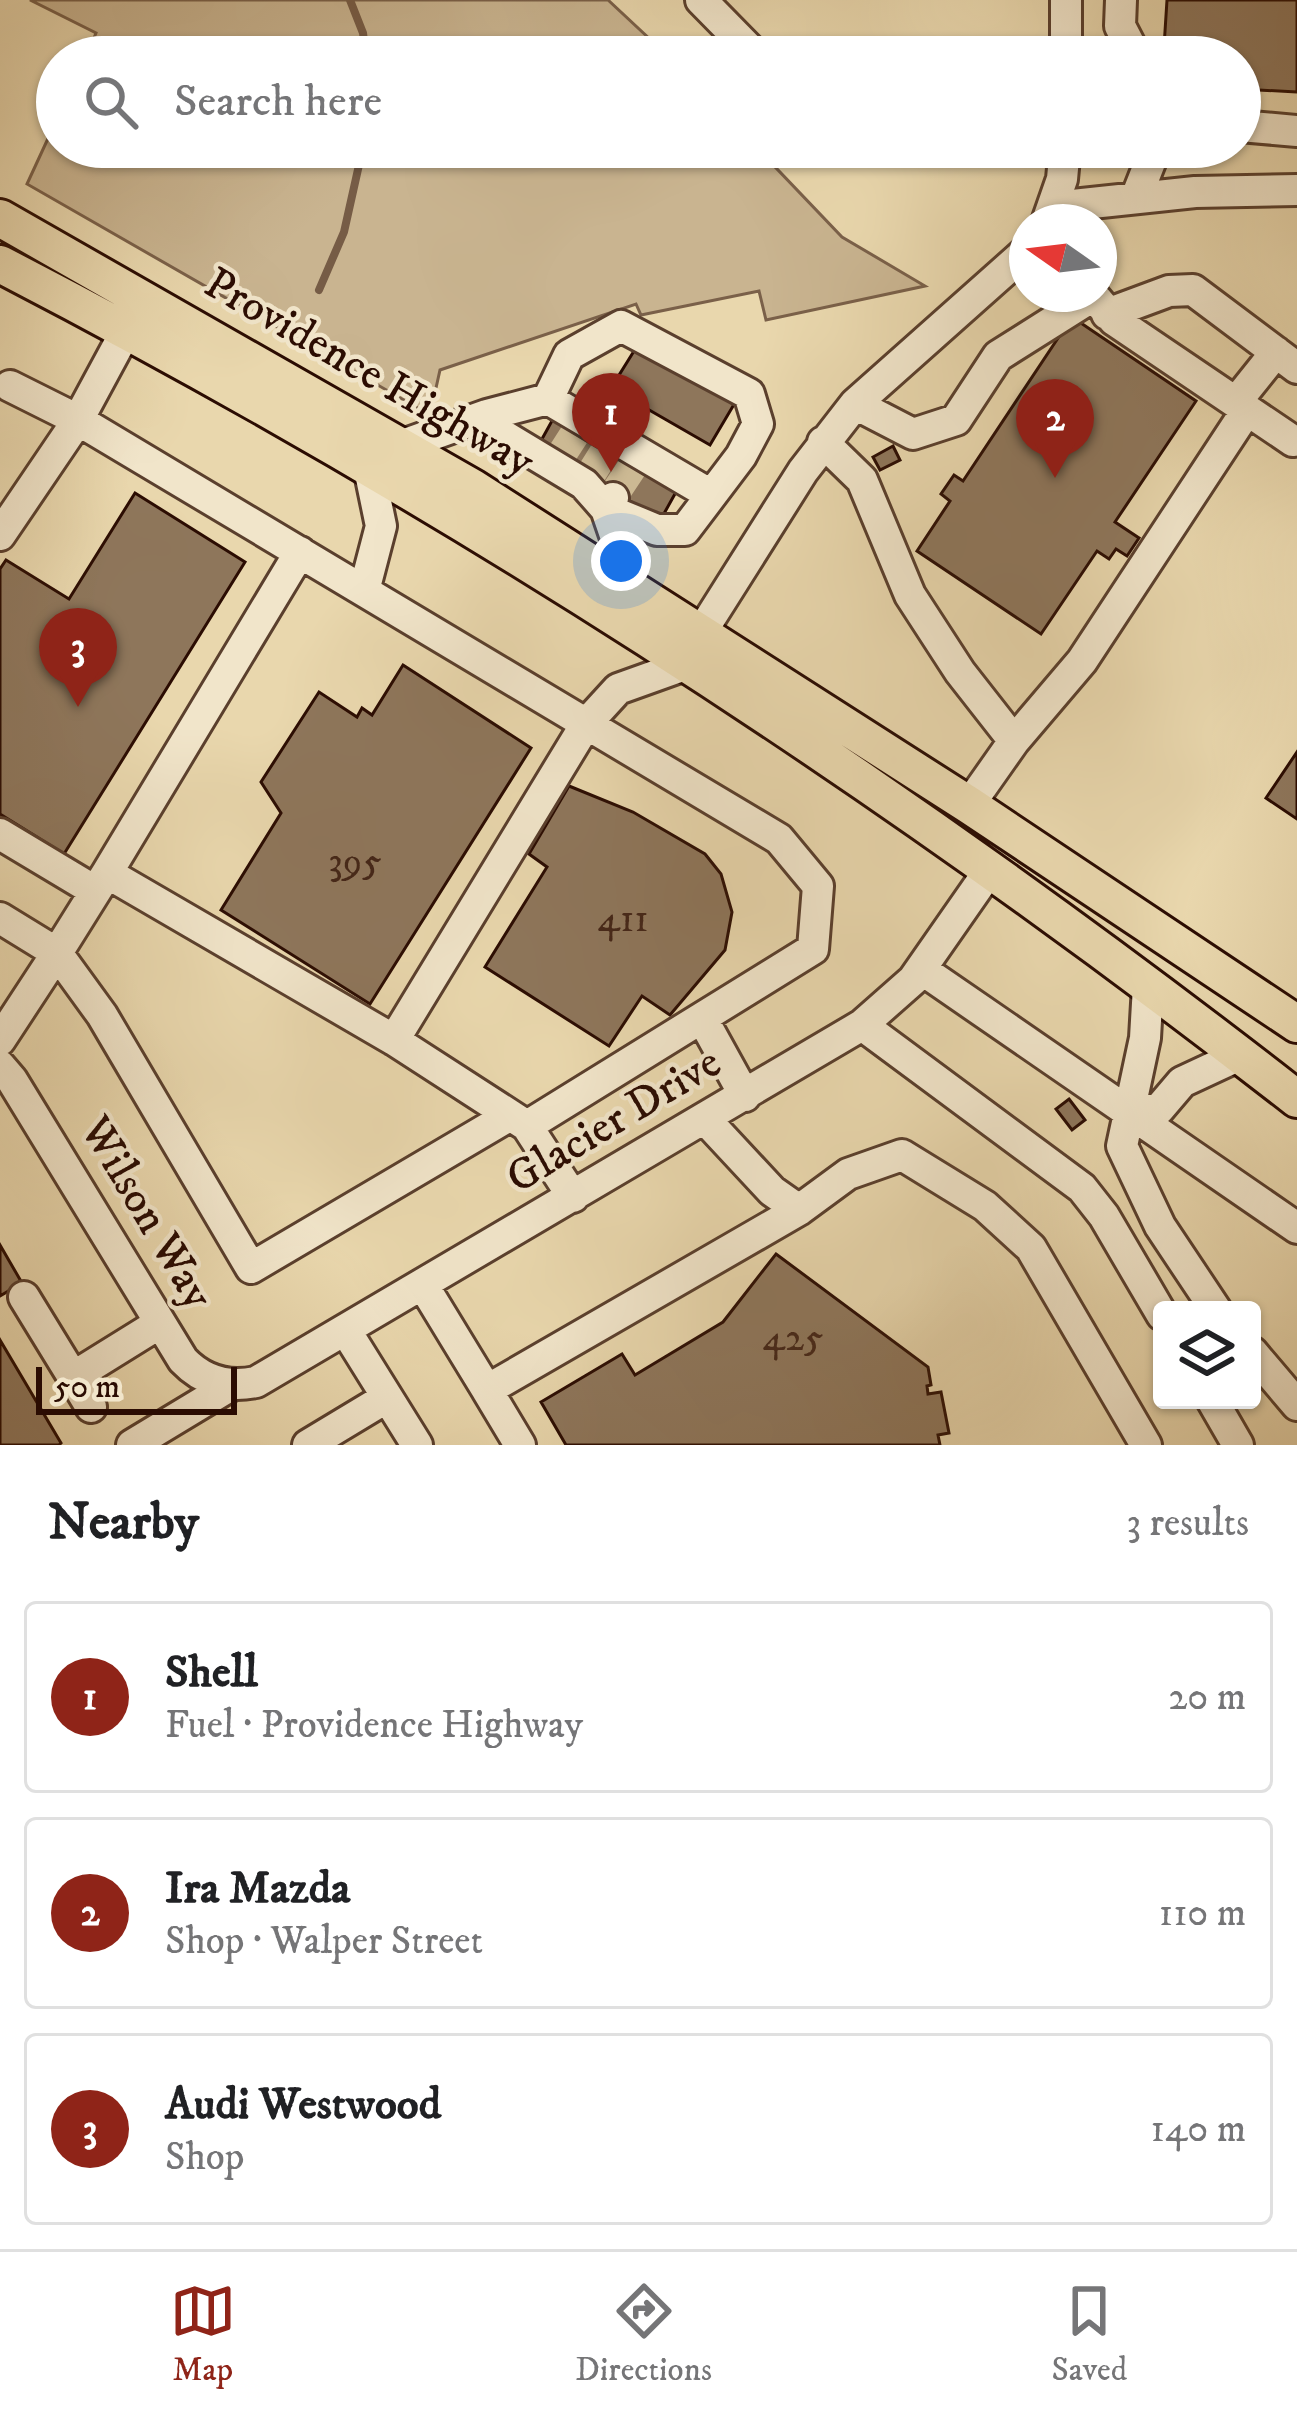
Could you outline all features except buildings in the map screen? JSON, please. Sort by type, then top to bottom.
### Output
[{"type":"main road","name":"Providence Highway","points":[[0,218],[403,445],[702,631],[1297,1024]]},
{"type":"main road","name":"Providence Highway","points":[[0,264],[369,468],[685,664],[989,871],[1297,1099]]},
{"type":"street","points":[[701,0],[737,36]]},
{"type":"street","points":[[1066,0],[1066,36]]},
{"type":"street","points":[[1086,36],[1121,13]]},
{"type":"street","points":[[1261,127],[1297,130]]},
{"type":"street","points":[[1055,204],[1059,168]]},
{"type":"street","points":[[1136,198],[1148,168]]},
{"type":"street","points":[[1110,204],[1196,192],[1297,190]]},
{"type":"street","points":[[702,631],[823,442],[855,404],[1009,267]]},
{"type":"street","points":[[969,805],[1014,741],[1082,661],[1242,406],[1286,360],[1193,290],[1117,298]]},
{"type":"street","points":[[855,404],[913,434],[956,420],[998,356],[1077,312]]},
{"type":"street","points":[[1112,312],[1293,441]]},
{"type":"street","points":[[403,445],[476,419],[548,399],[569,355],[621,326],[749,394],[758,424],[741,456],[685,530],[657,530],[556,463],[476,419]]},
{"type":"street","points":[[0,535],[78,420],[126,331]]},
{"type":"street","points":[[0,918],[57,953],[102,1015],[251,1268],[702,1018],[813,949],[818,886],[779,839],[78,420],[10,386]]},
{"type":"street","points":[[548,399],[579,427],[711,495]]},
{"type":"street","points":[[823,442],[862,480],[910,595],[960,672],[1014,741]]},
{"type":"street","points":[[364,591],[381,526],[369,468]]},
{"type":"street","points":[[598,491],[633,588]]},
{"type":"street","points":[[0,1040],[299,552]]},
{"type":"street","points":[[394,1040],[586,724],[618,689],[685,664]]},
{"type":"street","points":[[0,834],[101,882],[394,1040],[518,1121],[573,1197]]},
{"type":"street","name":"Glacier Drive","points":[[132,1445],[233,1384],[262,1379],[346,1331],[862,1025],[898,996],[921,969],[989,871]]},
{"type":"street","points":[[921,969],[1297,1228]]},
{"type":"street","points":[[1148,986],[1145,1038],[1122,1146],[1160,1226],[1210,1301]]},
{"type":"street","points":[[702,1018],[745,1096]]},
{"type":"street","points":[[862,1025],[1082,1188],[1154,1301]]},
{"type":"street","points":[[1132,1112],[1159,1109],[1182,1082],[1240,1055]]},
{"type":"street","name":"Wilson Way","points":[[0,1066],[194,1371],[233,1384]]},
{"type":"street","points":[[705,1119],[772,1192],[799,1210]]},
{"type":"street","points":[[487,1390],[799,1210],[848,1174],[902,1155],[985,1206],[1031,1248],[1146,1445]]},
{"type":"street","points":[[423,1286],[520,1445]]},
{"type":"street","points":[[24,1298],[92,1407]]},
{"type":"street","points":[[74,1377],[160,1323]]},
{"type":"street","points":[[346,1331],[417,1445]]},
{"type":"street","points":[[1261,1363],[1297,1405]]},
{"type":"street","points":[[308,1445],[386,1398]]},
{"type":"street","points":[[1217,1409],[1238,1445]]},
{"type":"shaded area","points":[[30,0],[608,0],[647,36],[95,36]]},
{"type":"shaded area","points":[[36,164],[776,168],[842,237],[925,286],[766,320],[759,291],[641,315],[636,304],[440,370],[430,415],[27,184]]},
{"type":"waterway","points":[[350,0],[363,36]]},
{"type":"waterway","points":[[319,290],[344,232],[358,168]]},
{"type":"tunnel","points":[[558,460],[576,432]]},
{"type":"tunnel","points":[[589,477],[606,450]]},
{"type":"tunnel","points":[[615,493],[633,466]]},
{"type":"place","name":"Shell","points":[[611,472]]},
{"type":"place","name":"Ira Mazda","points":[[1055,478]]},
{"type":"place","name":"Audi Westwood","points":[[78,707]]}]
